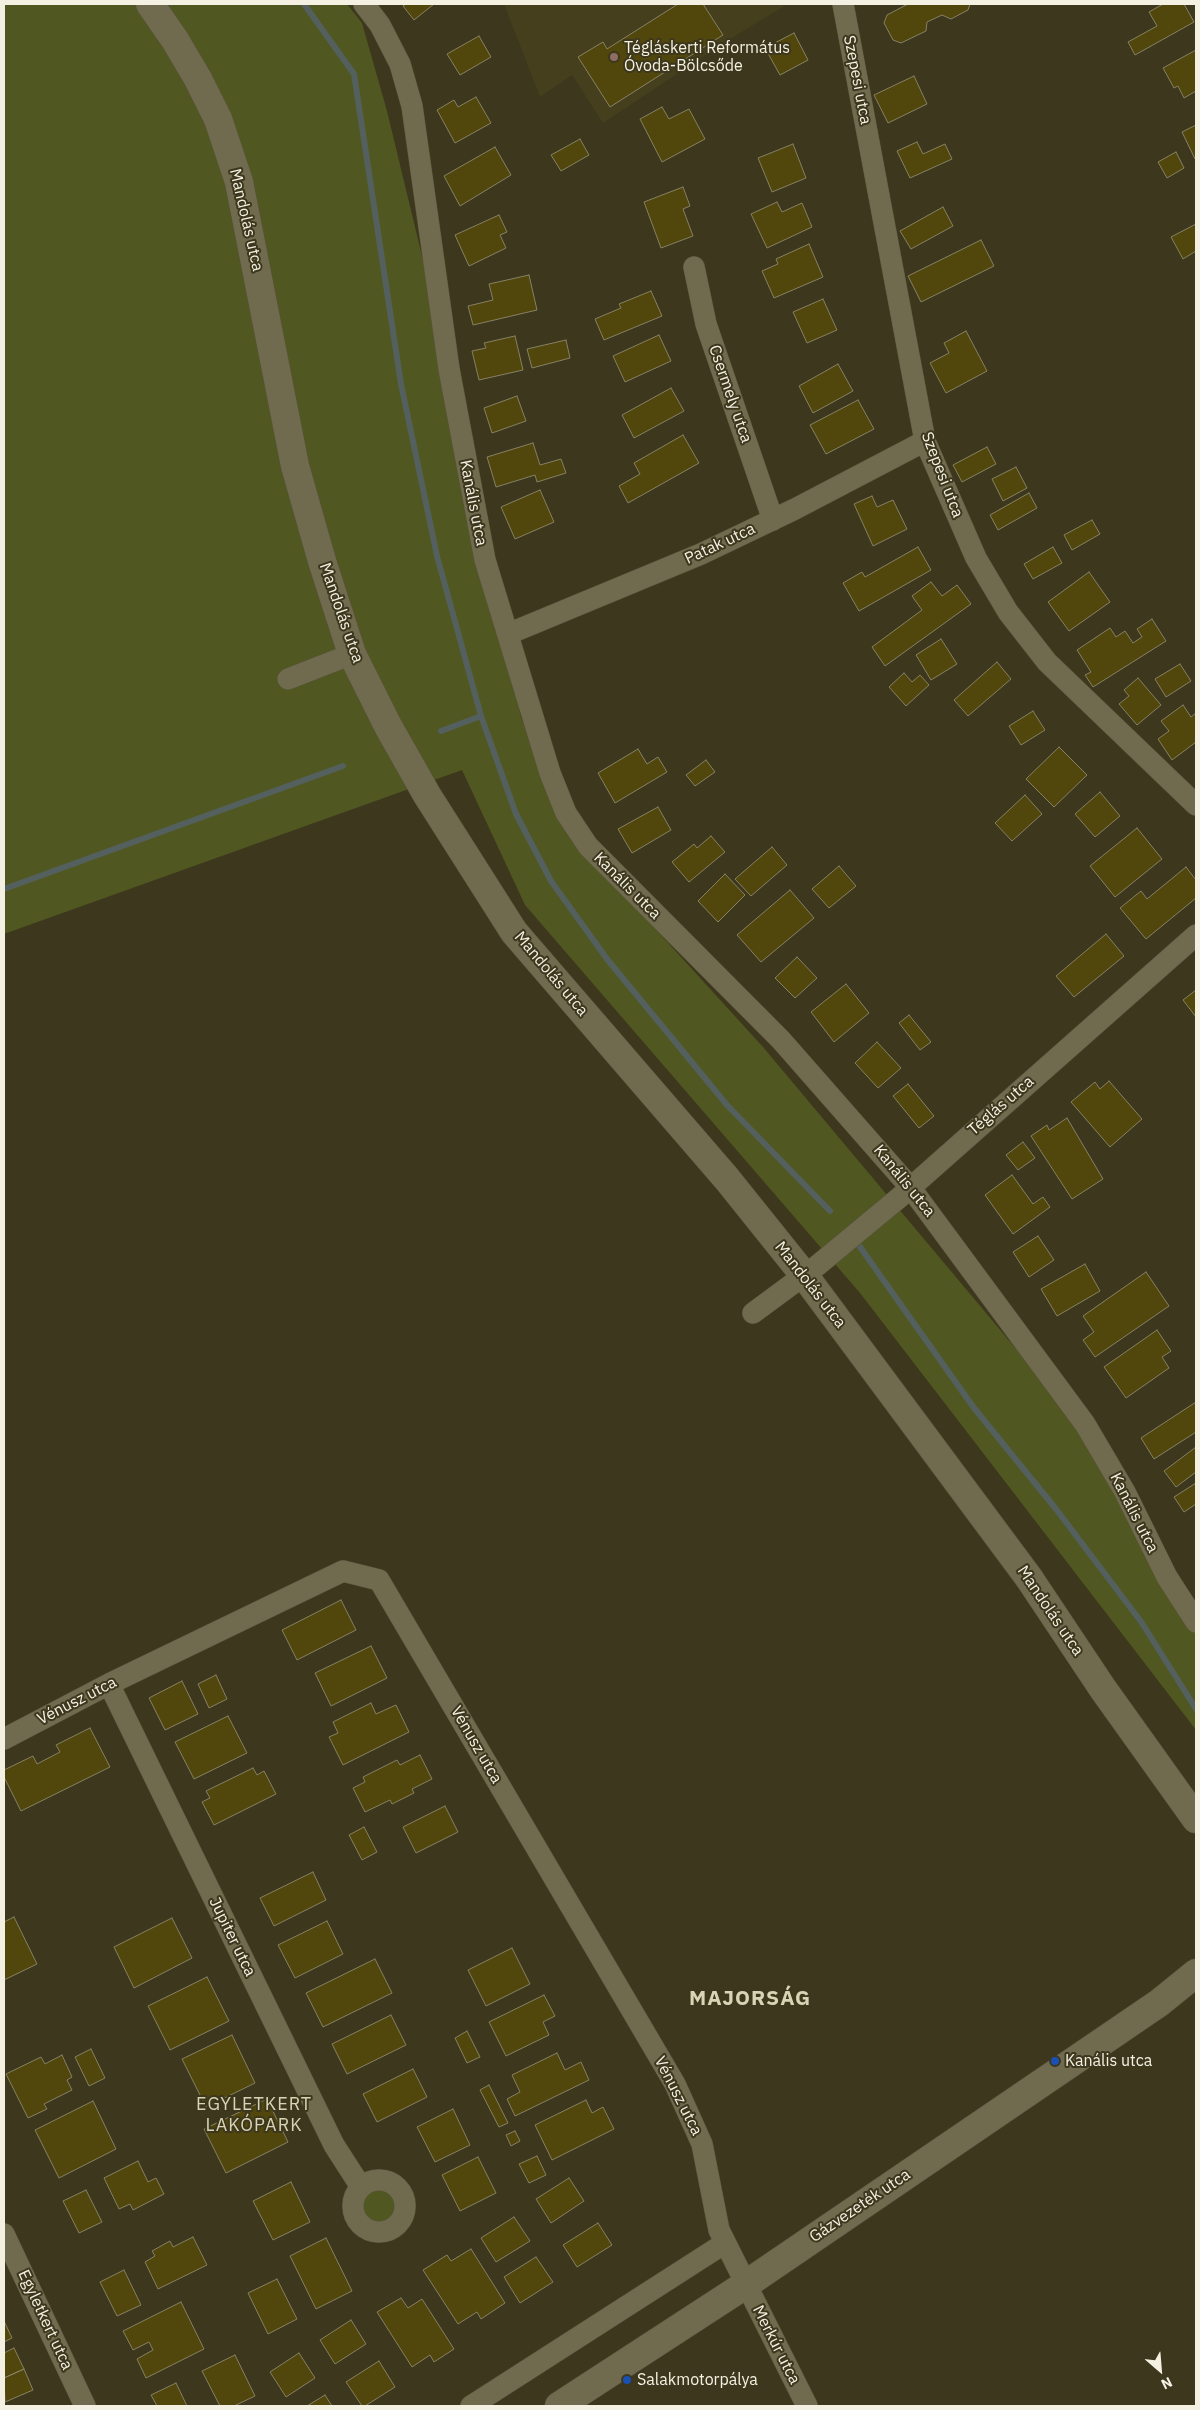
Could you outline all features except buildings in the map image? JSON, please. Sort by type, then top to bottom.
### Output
[{"type":"street","name":"Mandolás utca","points":[[150,4],[175,40],[198,79],[218,119],[239,182],[295,466],[352,654],[388,726],[427,795],[514,932],[727,1179],[804,1275],[1029,1578],[1103,1689],[1196,1819]]},
{"type":"street","name":"Kanális utca","points":[[364,4],[380,25],[400,64],[412,106],[449,369],[485,560],[550,773],[566,813],[588,846],[781,1040],[910,1186],[1085,1424],[1125,1492],[1167,1577],[1196,1622]]},
{"type":"street","name":"Szepesi utca","points":[[843,4],[925,441],[976,558],[1008,612],[1047,662],[1196,805]]},
{"type":"street","name":"Csermely utca","points":[[694,267],[706,324],[773,520]]},
{"type":"street","name":"Patak utca","points":[[508,634],[692,558],[773,520],[925,441]]},
{"type":"street","points":[[288,679],[352,654]]},
{"type":"street","name":"Téglás utca","points":[[754,1313],[804,1275],[910,1186],[1196,935]]},
{"type":"street","name":"Vénusz utca","points":[[4,1739],[108,1684],[343,1571],[379,1580],[675,2084],[702,2144],[719,2230],[745,2285]]},
{"type":"street","name":"Jupiter utca","points":[[108,1684],[334,2145],[361,2187]]},
{"type":"street","name":"Gázvezeték utca","points":[[559,2406],[745,2285],[1159,2002],[1196,1973]]},
{"type":"street","name":"Gázvezeték utca","points":[[1159,2002],[1196,1988]]},
{"type":"street","name":"Egyletkert utca","points":[[4,2234],[85,2406]]},
{"type":"street","points":[[472,2406],[725,2243]]},
{"type":"street","name":"Merkúr utca","points":[[745,2285],[806,2406]]},
{"type":"shaded area","name":"Tégláskerti Református Óvoda-Bölcsőde","points":[[504,4],[788,4],[730,39],[603,123],[572,75],[540,97]]},
{"type":"green space","points":[[4,4],[347,4],[362,23],[387,111],[430,289],[521,717],[569,834],[763,1047],[1085,1431],[1140,1544],[1196,1633],[1196,1730],[860,1293],[525,905],[462,770],[4,934]]},
{"type":"green space","points":[[379,2188],[386,2189],[392,2193],[396,2199],[396,2213],[392,2219],[386,2223],[379,2224],[372,2223],[366,2219],[362,2213],[361,2206],[362,2199],[366,2193],[372,2189]]},
{"type":"waterway","points":[[304,4],[354,74],[401,384],[437,556],[481,716],[441,731]]},
{"type":"waterway","points":[[481,716],[516,814],[551,881],[607,959],[727,1105],[830,1211]]},
{"type":"waterway","points":[[4,889],[343,766]]},
{"type":"waterway","points":[[860,1247],[974,1408],[1056,1509],[1142,1623],[1196,1709]]},
{"type":"place","name":"Tégláskerti Református Óvoda-Bölcsőde","points":[[614,57]]},
{"type":"place","name":"Kanális utca","points":[[1055,2061]]},
{"type":"place","name":"Salakmotorpálya","points":[[627,2380]]},
{"type":"district","name":"MAJORSÁG","points":[[750,1999]]},
{"type":"district","name":"EGYLETKERT LAKÓPARK","points":[[254,2115]]}]
